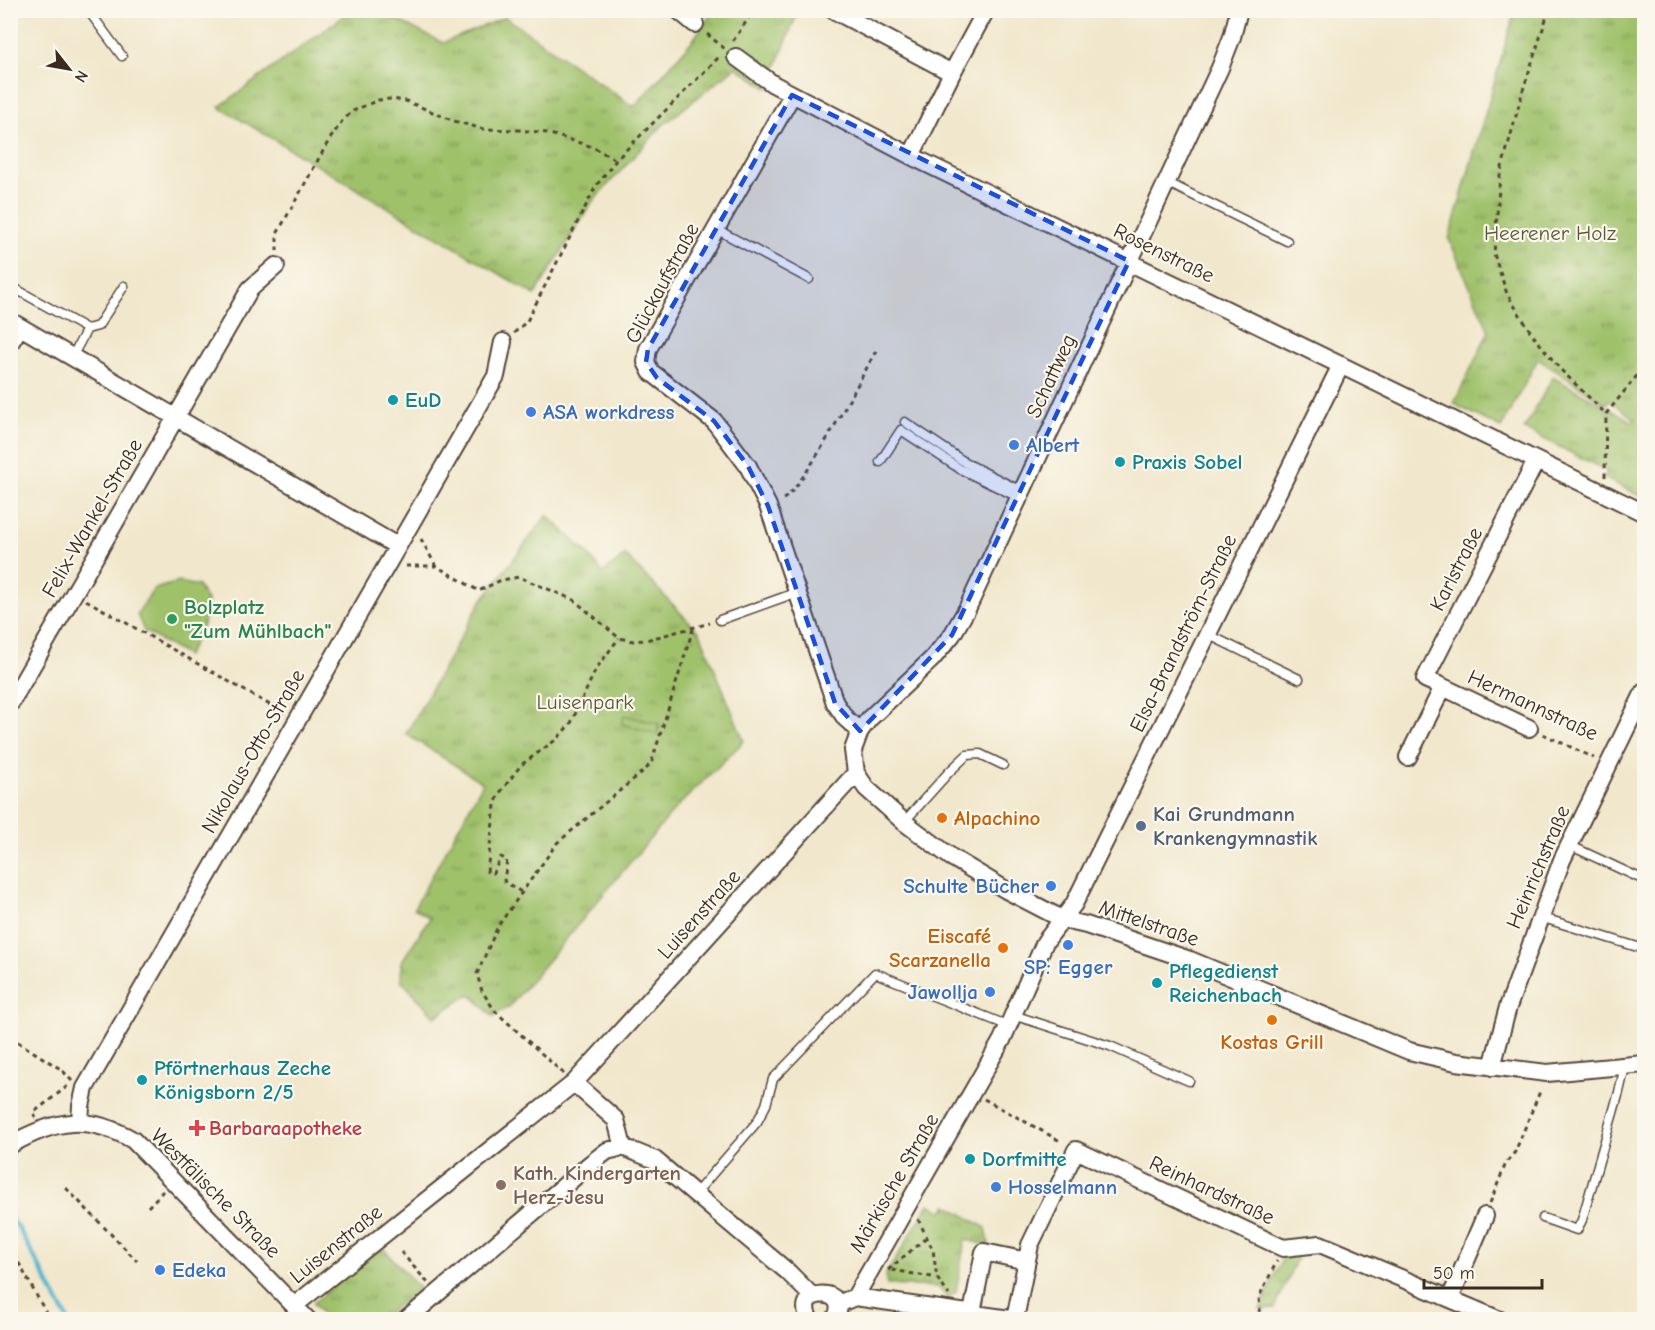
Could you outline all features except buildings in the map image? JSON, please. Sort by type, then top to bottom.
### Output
[{"type":"street","points":[[678,10],[695,24]]},
{"type":"street","points":[[833,10],[952,73]]},
{"type":"street","points":[[911,156],[986,10]]},
{"type":"street","name":"Schattweg","points":[[860,731],[868,719],[932,659],[952,635],[967,609],[1220,68],[1239,10]]},
{"type":"street","name":"Rosenstraße","points":[[731,54],[792,95],[911,156],[1644,513]]},
{"type":"street","name":"Glückaufstraße","points":[[792,95],[648,349],[646,362],[647,367],[657,378],[714,421],[748,466],[768,506],[835,703],[846,719],[860,731]]},
{"type":"street","name":"Felix-Wankel-Straße","points":[[10,704],[250,289],[276,266]]},
{"type":"street","points":[[10,343],[15,324],[397,546]]},
{"type":"street","name":"Nikolaus-Otto-Straße","points":[[80,1122],[86,1088],[496,376],[504,342]]},
{"type":"street","name":"Elsa-Brandström-Straße","points":[[1064,920],[1074,904],[1341,365]]},
{"type":"street","name":"Karlstraße","points":[[1443,687],[1425,679],[1536,461]]},
{"type":"street","name":"Hermannstraße","points":[[1408,757],[1443,687],[1529,728]]},
{"type":"street","name":"Heinrichstraße","points":[[1492,1066],[1508,1007],[1569,845],[1644,692]]},
{"type":"street","points":[[856,773],[853,750],[860,731]]},
{"type":"street","name":"Mittelstraße","points":[[856,773],[866,788],[904,822],[951,857],[1006,890],[1064,920],[1190,960],[1409,1051],[1456,1062],[1547,1073],[1644,1064]]},
{"type":"street","name":"Luisenstraße","points":[[295,1305],[574,1083],[856,773]]},
{"type":"street","name":"Märkische Straße","points":[[855,1297],[1011,1021],[1045,942],[1064,920]]},
{"type":"street","points":[[574,1083],[616,1120],[623,1147]]},
{"type":"street","name":"Westfälische Straße","points":[[10,1145],[41,1129],[80,1122],[116,1130],[133,1140],[308,1320]]},
{"type":"street","points":[[406,1320],[590,1164],[607,1151],[623,1147],[655,1160],[788,1272],[813,1296]]},
{"type":"street","points":[[810,1320],[808,1301],[818,1293],[830,1295],[836,1312],[855,1297],[1016,1319],[1030,1245],[1071,1147]]},
{"type":"street","name":"Reinhardstraße","points":[[1071,1147],[1282,1248],[1320,1244],[1500,1320]]},
{"type":"street","points":[[1450,1299],[1485,1216]]},
{"type":"street","points":[[972,1313],[984,1252],[1027,1261]]},
{"type":"lane","points":[[88,10],[122,56]]},
{"type":"lane","points":[[1166,182],[1287,241]]},
{"type":"lane","points":[[716,229],[809,279]]},
{"type":"lane","points":[[14,288],[87,329],[98,326],[124,285]]},
{"type":"lane","points":[[72,357],[87,329]]},
{"type":"lane","points":[[905,422],[966,463],[1020,494]]},
{"type":"lane","points":[[880,462],[901,430],[960,469],[1020,494]]},
{"type":"lane","points":[[720,620],[798,592]]},
{"type":"lane","points":[[1207,634],[1299,679]]},
{"type":"lane","points":[[904,822],[953,767],[967,755],[980,754],[1004,765]]},
{"type":"lane","points":[[1569,845],[1644,880]]},
{"type":"lane","points":[[1540,917],[1644,949]]},
{"type":"lane","points":[[695,1194],[757,1122],[766,1104],[773,1079],[876,973],[1011,1021],[1110,1046],[1189,1081]]},
{"type":"lane","points":[[1543,1218],[1577,1230],[1582,1220],[1625,1066]]},
{"type":"path","points":[[504,342],[528,321],[596,186],[616,160],[731,54],[754,10]]},
{"type":"path","points":[[1547,11],[1500,175],[1494,254],[1507,294],[1532,334],[1560,369],[1606,414]]},
{"type":"path","points":[[695,24],[731,54]]},
{"type":"path","points":[[276,266],[278,234],[328,142],[342,121],[353,111],[378,100],[406,100],[454,121],[483,129],[547,133],[593,147],[616,160]]},
{"type":"path","points":[[768,506],[789,497],[805,475],[876,351]]},
{"type":"path","points":[[1604,494],[1606,414],[1644,367]]},
{"type":"path","points":[[412,522],[436,566]]},
{"type":"path","points":[[386,566],[436,566],[479,591],[501,580],[519,577],[574,600],[619,638],[646,640],[720,620]]},
{"type":"path","points":[[74,593],[296,720]]},
{"type":"path","points":[[574,1083],[495,1011],[477,975],[498,926],[557,843],[652,761],[693,629]]},
{"type":"path","points":[[521,892],[504,881],[507,860],[501,857],[493,873],[487,872],[495,805],[499,794],[521,765],[556,739],[571,723],[596,669],[619,638]]},
{"type":"path","name":"Hermannstraße","points":[[1529,728],[1609,766]]},
{"type":"path","points":[[10,1037],[62,1070],[73,1082],[33,1113],[41,1129]]},
{"type":"path","points":[[1485,1216],[1506,1163],[1515,1152],[1547,1073]]},
{"type":"path","points":[[972,1092],[1071,1147]]},
{"type":"path","points":[[66,1188],[138,1261]]},
{"type":"path","points":[[903,1211],[918,1219],[933,1250],[937,1278],[949,1295],[954,1311]]},
{"type":"path","points":[[890,1270],[927,1237]]},
{"type":"path","points":[[10,1247],[50,1320]]},
{"type":"path","points":[[1255,1320],[1260,1309],[1259,1297],[1282,1248]]},
{"type":"path","points":[[401,1252],[437,1293]]},
{"type":"path","points":[[868,1273],[890,1270],[937,1278]]},
{"type":"highlighted area","points":[[792,95],[1129,261],[952,635],[860,731],[835,703],[768,506],[748,466],[714,421],[657,378],[646,362],[648,349]]},
{"type":"green space","points":[[351,11],[379,11],[443,43],[505,17],[634,107],[693,40],[713,11],[798,11],[768,88],[736,67],[662,126],[592,202],[535,295],[219,107]]},
{"type":"green space","name":"Heerener Holz","points":[[1515,11],[1644,11],[1644,498],[1604,478],[1607,471],[1524,429],[1553,377],[1633,422],[1635,419],[1609,400],[1606,404],[1538,359],[1501,428],[1454,404],[1489,331],[1449,239]]},
{"type":"green space","name":"Luisenpark","points":[[547,515],[588,554],[603,573],[625,555],[700,633],[744,741],[675,809],[509,1007],[493,1016],[470,994],[435,1017],[401,980],[402,961],[430,918],[414,908],[483,783],[406,734],[480,603]]},
{"type":"green space","name":"Bolzplatz \"Zum Mühlbach\"","points":[[179,582],[198,586],[207,601],[203,625],[187,656],[144,631],[137,614],[154,589]]},
{"type":"green space","points":[[624,715],[659,724],[657,734],[622,724]]},
{"type":"green space","points":[[929,1204],[942,1212],[947,1205],[986,1228],[989,1245],[965,1240],[956,1292],[947,1298],[939,1287],[887,1285],[886,1275]]},
{"type":"green space","points":[[383,1248],[419,1288],[381,1319],[327,1319],[313,1303],[368,1257]]},
{"type":"green space","points":[[1285,1252],[1297,1258],[1275,1308],[1260,1309]]},
{"type":"waterway","points":[[10,1219],[18,1227],[68,1320]]},
{"type":"place","name":"EuD","points":[[393,400]]},
{"type":"place","name":"ASA workdress","points":[[531,412]]},
{"type":"place","name":"Albert","points":[[1014,445]]},
{"type":"place","name":"Praxis Sobel","points":[[1120,462]]},
{"type":"place","name":"Bolzplatz \"Zum Mühlbach\"","points":[[172,619]]},
{"type":"place","name":"Alpachino","points":[[942,818]]},
{"type":"place","name":"Kai Grundmann Krankengymnastik","points":[[1141,826]]},
{"type":"place","name":"Schulte Bücher","points":[[1051,886]]},
{"type":"place","name":"SP: Egger","points":[[1068,945]]},
{"type":"place","name":"Eiscafé Scarzanella","points":[[1003,948]]},
{"type":"place","name":"Pflegedienst Reichenbach","points":[[1157,983]]},
{"type":"place","name":"Jawollja","points":[[990,992]]},
{"type":"place","name":"Kostas Grill","points":[[1272,1020]]},
{"type":"place","name":"Pförtnerhaus Zeche Königsborn 2/5","points":[[142,1080]]},
{"type":"place","name":"Barbaraapotheke","points":[[197,1128]]},
{"type":"place","name":"Dorfmitte","points":[[970,1159]]},
{"type":"place","name":"Kath. Kindergarten Herz-Jesu","points":[[501,1185]]},
{"type":"place","name":"Hosselmann","points":[[996,1187]]},
{"type":"place","name":"Edeka","points":[[160,1270]]}]
